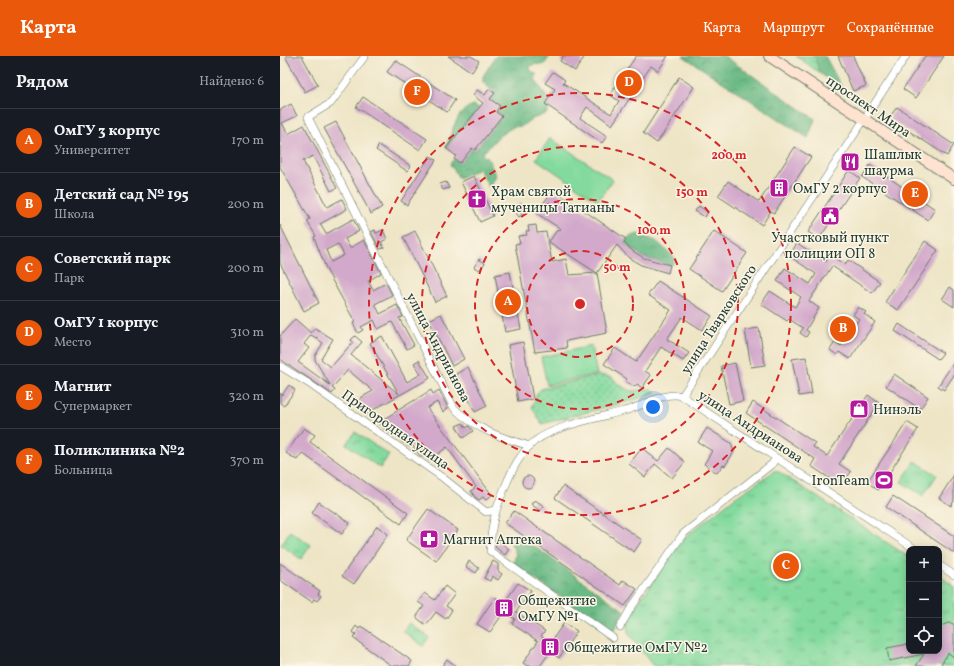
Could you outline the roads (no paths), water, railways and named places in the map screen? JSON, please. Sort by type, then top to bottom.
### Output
[{"type":"main road","name":"проспект Мира","points":[[769,56],[954,180]]},
{"type":"street","name":"улица Андрианова","points":[[365,56],[331,103],[308,117],[454,408],[463,417],[499,437],[530,446],[544,436],[572,425],[625,411],[671,394],[682,396],[910,546]]},
{"type":"street","name":"улица Тварковского","points":[[682,396],[906,56]]},
{"type":"street","name":"Пригородная улица","points":[[280,366],[308,383],[443,478],[486,512],[495,510]]},
{"type":"street","points":[[530,446],[513,470],[495,510],[490,531],[490,551],[613,638]]},
{"type":"street","points":[[620,627],[635,602],[683,534],[772,464],[776,458]]},
{"type":"street","points":[[942,567],[954,575]]},
{"type":"place","name":"ОмГУ 1 корпус","points":[[629,83]]},
{"type":"place","name":"Поликлиника №2","points":[[417,92]]},
{"type":"place","name":"Шашлык шаурма","points":[[850,162]]},
{"type":"place","name":"ОмГУ 2 корпус","points":[[779,188]]},
{"type":"place","name":"Магнит","points":[[915,194]]},
{"type":"place","name":"Храм святой мученицы Татианы","points":[[477,199]]},
{"type":"place","name":"Участковый пункт полиции ОП 8","points":[[830,216]]},
{"type":"place","name":"ОмГУ 3 корпус","points":[[508,302]]},
{"type":"place","name":"Детский сад № 195","points":[[843,329]]},
{"type":"place","name":"Нинэль","points":[[859,409]]},
{"type":"place","name":"IronTeam","points":[[884,480]]},
{"type":"place","name":"Магнит Аптека","points":[[429,539]]},
{"type":"place","name":"Советский парк","points":[[786,566]]},
{"type":"place","name":"Общежитие ОмГУ №1","points":[[504,608]]},
{"type":"place","name":"Общежитие ОмГУ №2","points":[[550,647]]}]
